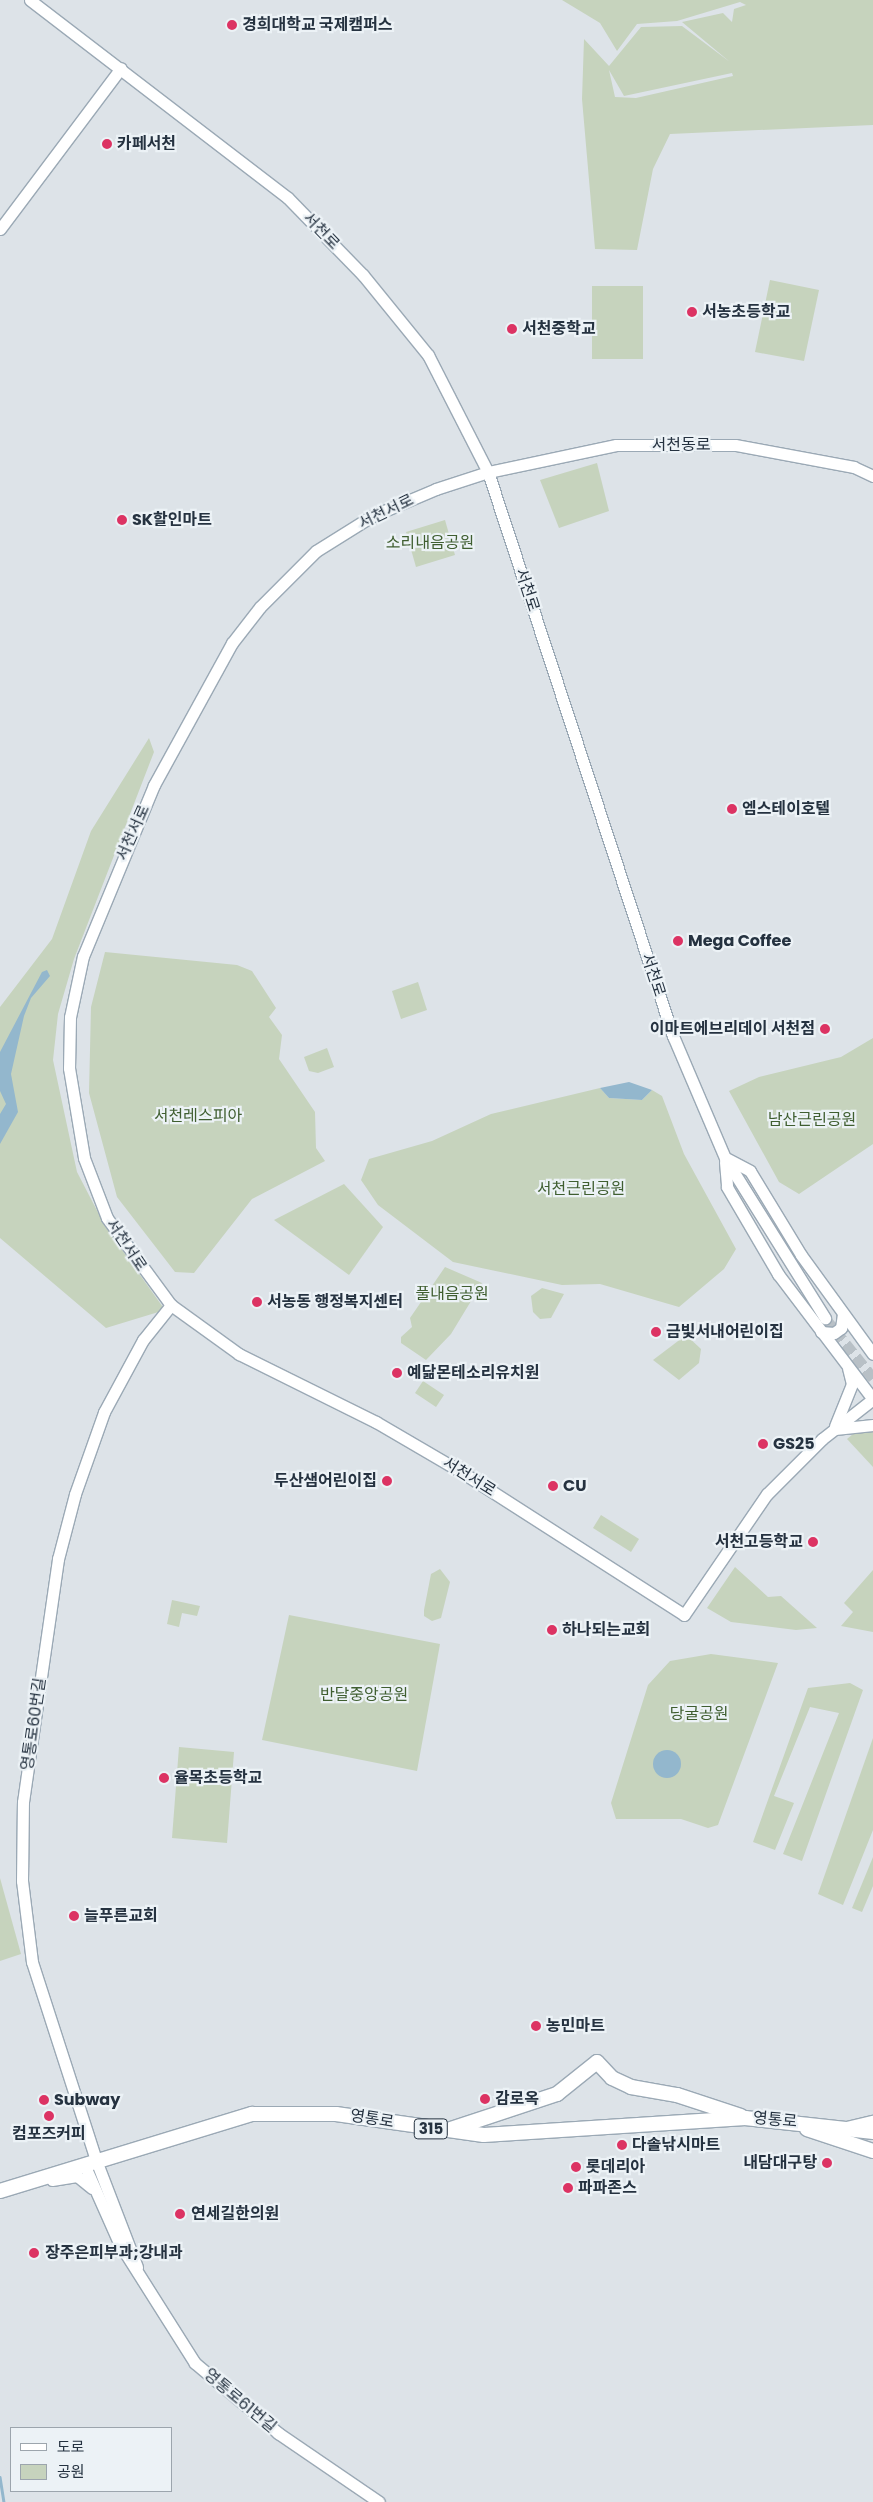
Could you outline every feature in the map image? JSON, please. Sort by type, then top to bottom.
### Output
[{"type":"main road","points":[[446,2131],[557,2094],[597,2062],[612,2078],[632,2087],[696,2100],[745,2118]]},
{"type":"main road","name":"영통로","points":[[0,2190],[252,2114],[336,2114],[484,2135],[745,2118],[846,2127],[873,2132]]},
{"type":"main road","name":"315","points":[[778,2120],[873,2151]]},
{"type":"street","name":"서천로","points":[[30,0],[262,177],[363,275],[428,355],[488,472],[673,1036],[725,1158],[825,1318]]},
{"type":"street","points":[[0,229],[120,68]]},
{"type":"street","name":"서천동로","points":[[488,472],[616,445],[735,445],[854,467],[873,476]]},
{"type":"street","name":"서천서로","points":[[488,472],[372,516],[316,551],[260,607],[232,643],[179,735],[105,895],[83,956],[70,1017],[72,1103],[84,1158],[107,1218],[171,1305],[240,1354],[376,1422],[460,1471],[684,1615],[767,1494],[834,1430],[873,1399]]},
{"type":"street","points":[[725,1158],[750,1171],[843,1314],[872,1351]]},
{"type":"street","points":[[725,1158],[727,1187],[743,1217],[821,1332],[873,1399]]},
{"type":"street","name":"영통로60번길","points":[[90,2162],[32,1962],[22,1880],[23,1802],[58,1558],[75,1494],[104,1412],[143,1340],[171,1305]]},
{"type":"street","points":[[821,1332],[834,1334],[841,1328],[843,1314]]},
{"type":"street","points":[[846,1362],[852,1384],[834,1430],[873,1425]]},
{"type":"street","points":[[846,2127],[873,2121]]},
{"type":"street","points":[[90,2162],[97,2194],[119,2243],[137,2267]]},
{"type":"street","points":[[90,2162],[137,2267]]},
{"type":"street","points":[[26,2182],[77,2176],[97,2194]]},
{"type":"street","name":"영통로61번길","points":[[137,2267],[195,2363],[278,2433],[379,2502]]},
{"type":"green space","points":[[562,0],[873,0],[873,125],[670,134],[653,169],[637,250],[595,249],[582,99],[584,39],[609,66],[641,27],[682,26],[730,62],[682,22],[723,13],[732,22],[734,9],[746,5],[740,2],[677,21],[637,24],[617,51],[600,23]],"holes":[[[609,70],[624,96],[732,73],[733,76],[636,98],[615,97]]]},
{"type":"green space","points":[[770,280],[819,290],[804,361],[755,352]]},
{"type":"green space","points":[[592,286],[643,286],[643,359],[592,359]]},
{"type":"green space","points":[[597,463],[609,511],[559,528],[540,480]]},
{"type":"green space","name":"소리내음공원","points":[[445,520],[455,555],[416,567],[406,532]]},
{"type":"green space","points":[[149,738],[154,752],[74,959],[58,1014],[53,1060],[77,1172],[105,1226],[165,1310],[106,1328],[0,1238],[0,1007],[52,939],[91,831]]},
{"type":"green space","name":"서천레스피아","points":[[105,952],[237,965],[252,971],[276,1008],[269,1017],[282,1035],[279,1059],[315,1112],[316,1148],[325,1161],[252,1199],[194,1273],[175,1272],[117,1197],[89,1093],[91,1007]]},
{"type":"green space","points":[[418,982],[427,1010],[401,1019],[392,991]]},
{"type":"green space","name":"남산근린공원","points":[[873,1038],[873,1144],[799,1194],[779,1182],[729,1091],[759,1077],[841,1057]]},
{"type":"green space","points":[[327,1048],[334,1067],[318,1073],[309,1071],[304,1057]]},
{"type":"green space","name":"서천근린공원","points":[[600,1088],[609,1098],[642,1100],[652,1090],[662,1096],[684,1154],[736,1249],[724,1269],[679,1307],[600,1284],[562,1285],[453,1262],[378,1205],[361,1180],[369,1159],[432,1141],[491,1114]]},
{"type":"green space","points":[[344,1184],[383,1227],[349,1275],[274,1220]]},
{"type":"green space","name":"풀내음공원","points":[[445,1267],[482,1283],[451,1334],[426,1360],[401,1343],[401,1337],[412,1327],[410,1318]]},
{"type":"green space","points":[[542,1288],[564,1294],[551,1318],[540,1319],[533,1312],[531,1296]]},
{"type":"green space","points":[[686,1335],[701,1349],[699,1363],[679,1380],[653,1360]]},
{"type":"green space","points":[[423,1381],[444,1395],[436,1407],[415,1393]]},
{"type":"green space","points":[[873,1428],[873,1467],[847,1439],[859,1429]]},
{"type":"green space","points":[[601,1515],[639,1539],[631,1552],[593,1528]]},
{"type":"green space","points":[[735,1567],[768,1597],[781,1596],[817,1628],[796,1630],[731,1622],[707,1608]]},
{"type":"green space","points":[[440,1569],[450,1582],[441,1618],[432,1621],[424,1616],[424,1610],[431,1574]]},
{"type":"green space","points":[[873,1570],[873,1632],[841,1626],[853,1612],[844,1603]]},
{"type":"green space","points":[[172,1600],[200,1606],[197,1616],[182,1613],[179,1627],[167,1624]]},
{"type":"green space","name":"반달중앙공원","points":[[289,1615],[440,1644],[417,1771],[262,1740]]},
{"type":"green space","name":"당굴공원","points":[[711,1654],[778,1663],[718,1825],[708,1828],[681,1819],[616,1819],[611,1803],[648,1685],[670,1661]]},
{"type":"green space","points":[[850,1683],[863,1690],[802,1861],[783,1854],[839,1713],[810,1707],[774,1796],[794,1803],[775,1850],[753,1842],[808,1688]]},
{"type":"green space","points":[[873,1738],[873,1830],[843,1905],[818,1894]]},
{"type":"green space","points":[[179,1747],[234,1752],[227,1843],[172,1838]]},
{"type":"green space","points":[[873,1857],[873,1886],[862,1912],[852,1908]]},
{"type":"green space","points":[[0,1878],[21,1954],[0,1961]]},
{"type":"water","points":[[47,970],[50,976],[31,998],[24,1016],[11,1074],[18,1112],[0,1144],[0,1114],[6,1104],[0,1091],[0,1052],[42,972]]},
{"type":"water","points":[[629,1082],[652,1090],[642,1100],[609,1098],[600,1088]]},
{"type":"water","points":[[667,1750],[677,1754],[681,1764],[677,1774],[667,1778],[657,1774],[653,1764],[657,1754]]},
{"type":"waterway","points":[[0,2477],[4,2502]]},
{"type":"tunnel","points":[[825,1318],[873,1378]]},
{"type":"place","name":"경희대학교 국제캠퍼스","points":[[232,25]]},
{"type":"place","name":"카페서천","points":[[107,144]]},
{"type":"place","name":"서농초등학교","points":[[692,312]]},
{"type":"place","name":"서천중학교","points":[[512,329]]},
{"type":"place","name":"SK할인마트","points":[[122,520]]},
{"type":"place","name":"엠스테이호텔","points":[[732,809]]},
{"type":"place","name":"Mega Coffee","points":[[678,941]]},
{"type":"place","name":"이마트에브리데이 서천점","points":[[825,1029]]},
{"type":"place","name":"서농동 행정복지센터","points":[[257,1302]]},
{"type":"place","name":"금빛서내어린이집","points":[[656,1332]]},
{"type":"place","name":"예닮몬테소리유치원","points":[[397,1373]]},
{"type":"place","name":"GS25","points":[[763,1444]]},
{"type":"place","name":"두산샘어린이집","points":[[387,1481]]},
{"type":"place","name":"CU","points":[[553,1486]]},
{"type":"place","name":"서천고등학교","points":[[813,1542]]},
{"type":"place","name":"하나되는교회","points":[[552,1630]]},
{"type":"place","name":"율목초등학교","points":[[164,1778]]},
{"type":"place","name":"늘푸른교회","points":[[74,1916]]},
{"type":"place","name":"농민마트","points":[[536,2026]]},
{"type":"place","name":"감로옥","points":[[485,2099]]},
{"type":"place","name":"Subway","points":[[44,2100]]},
{"type":"place","name":"컴포즈커피","points":[[49,2116]]},
{"type":"place","name":"다솔낚시마트","points":[[622,2145]]},
{"type":"place","name":"내담대구탕","points":[[827,2163]]},
{"type":"place","name":"롯데리아","points":[[576,2167]]},
{"type":"place","name":"파파존스","points":[[568,2188]]},
{"type":"place","name":"연세길한의원","points":[[180,2214]]},
{"type":"place","name":"장주은피부과;강내과","points":[[34,2253]]}]
